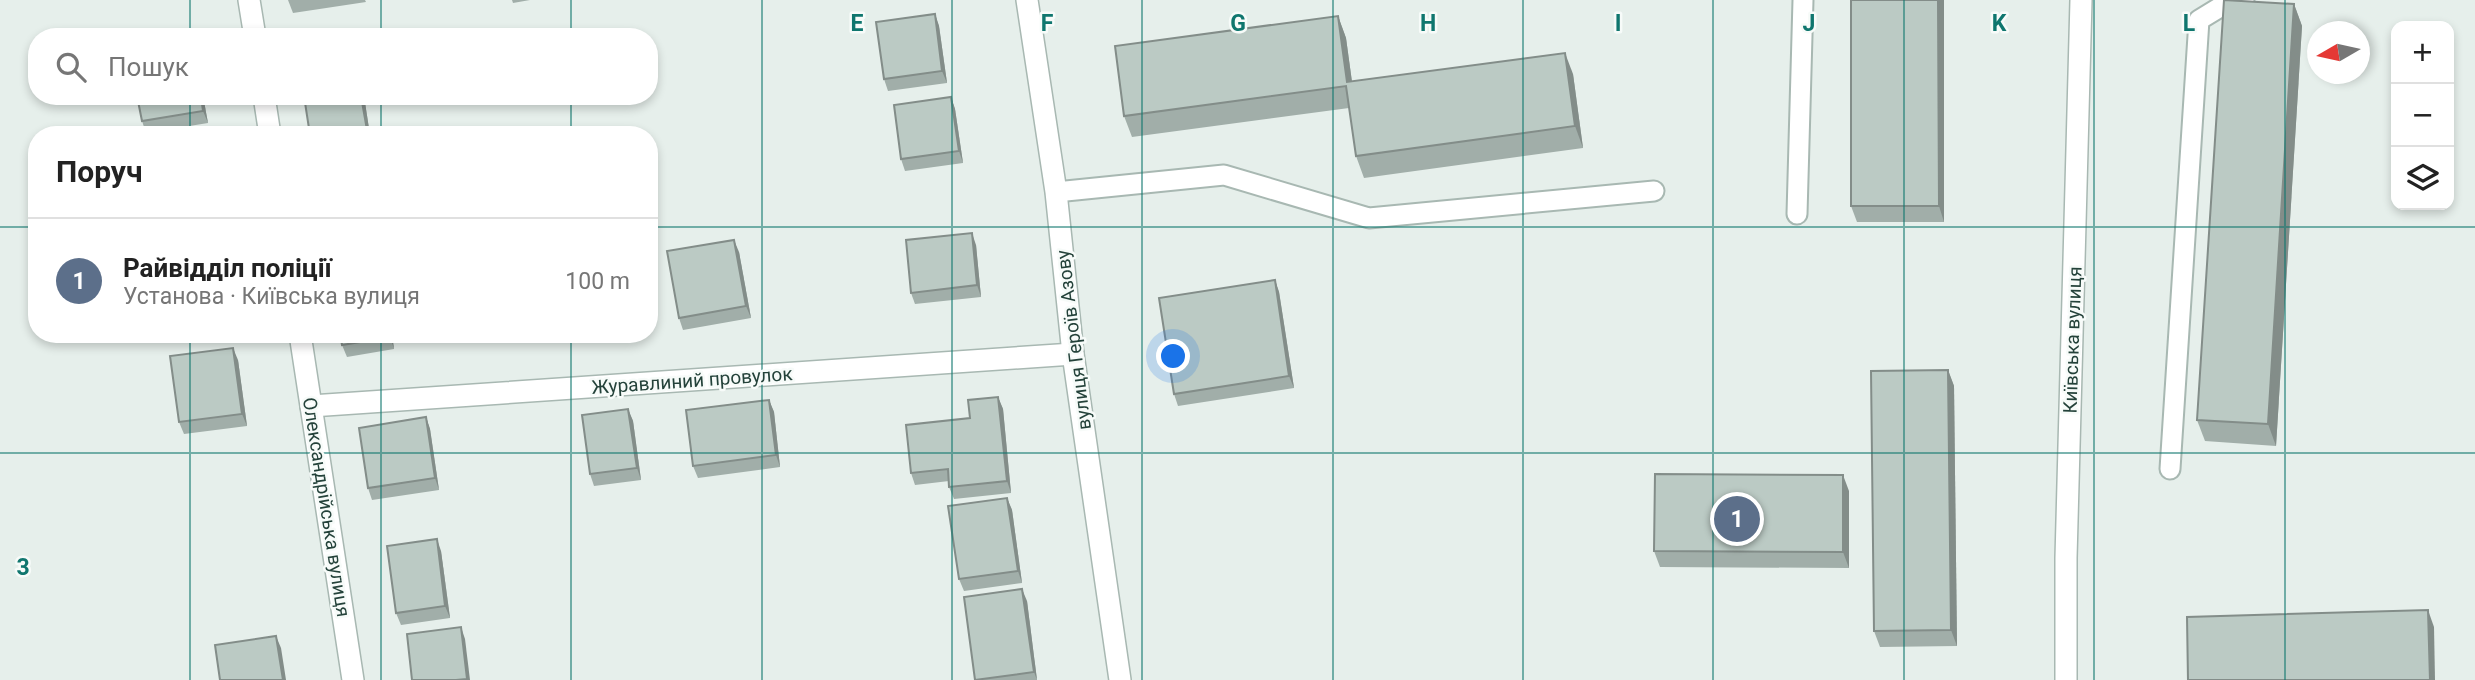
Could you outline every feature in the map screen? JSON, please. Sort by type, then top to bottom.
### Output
[{"type":"street","points":[[249,0],[254,28]]},
{"type":"street","name":"вулиця Героїв Азову","points":[[1027,0],[1056,192],[1073,354],[1119,680]]},
{"type":"street","name":"Київська вулиця","points":[[2066,680],[2066,558],[2081,0]]},
{"type":"street","points":[[265,105],[269,126]]},
{"type":"street","name":"Олександрійська вулиця","points":[[301,343],[353,680]]},
{"type":"street","name":"Журавлиний провулок","points":[[311,406],[1073,354]]},
{"type":"lane","points":[[1797,214],[1803,0]]},
{"type":"lane","points":[[2170,470],[2199,20],[2227,3],[2244,0]]},
{"type":"lane","points":[[1056,192],[1224,175],[1369,218],[1654,191]]},
{"type":"building","points":[[1851,0],[1938,0],[1939,206],[1851,206]]},
{"type":"building","points":[[2224,0],[2294,4],[2268,424],[2197,420]]},
{"type":"building","points":[[935,14],[942,71],[884,79],[876,22]]},
{"type":"building","points":[[1338,16],[1347,82],[1565,53],[1575,126],[1356,156],[1346,86],[1124,116],[1115,46]]},
{"type":"building","points":[[951,97],[959,151],[901,159],[894,105]]},
{"type":"building","points":[[139,105],[202,105],[203,111],[142,121]]},
{"type":"building","points":[[305,105],[363,105],[366,126],[309,126]]},
{"type":"building","points":[[972,233],[977,285],[911,293],[906,240]]},
{"type":"building","points":[[734,240],[746,306],[679,318],[667,251]]},
{"type":"building","points":[[1275,280],[1289,376],[1174,394],[1159,298]]},
{"type":"building","points":[[233,348],[242,414],[179,422],[170,356]]},
{"type":"building","points":[[1948,370],[1951,630],[1874,631],[1871,371]]},
{"type":"building","points":[[998,397],[1007,481],[949,487],[948,469],[911,473],[906,425],[970,418],[968,400]]},
{"type":"building","points":[[769,400],[776,455],[693,466],[686,410]]},
{"type":"building","points":[[628,409],[637,468],[590,474],[582,415]]},
{"type":"building","points":[[426,417],[435,478],[368,488],[359,428]]},
{"type":"building","points":[[1655,474],[1843,475],[1843,552],[1654,551]]},
{"type":"building","points":[[1007,498],[1018,571],[959,579],[948,506]]},
{"type":"building","points":[[437,539],[445,606],[396,613],[387,546]]},
{"type":"building","points":[[1022,589],[1034,672],[975,680],[964,597]]},
{"type":"building","points":[[2428,610],[2430,680],[2188,680],[2187,617]]},
{"type":"building","points":[[461,627],[467,679],[412,680],[407,634]]},
{"type":"building","points":[[276,636],[283,680],[220,680],[215,645]]},
{"type":"place","name":"Райвідділ поліції","points":[[1737,519]]}]
